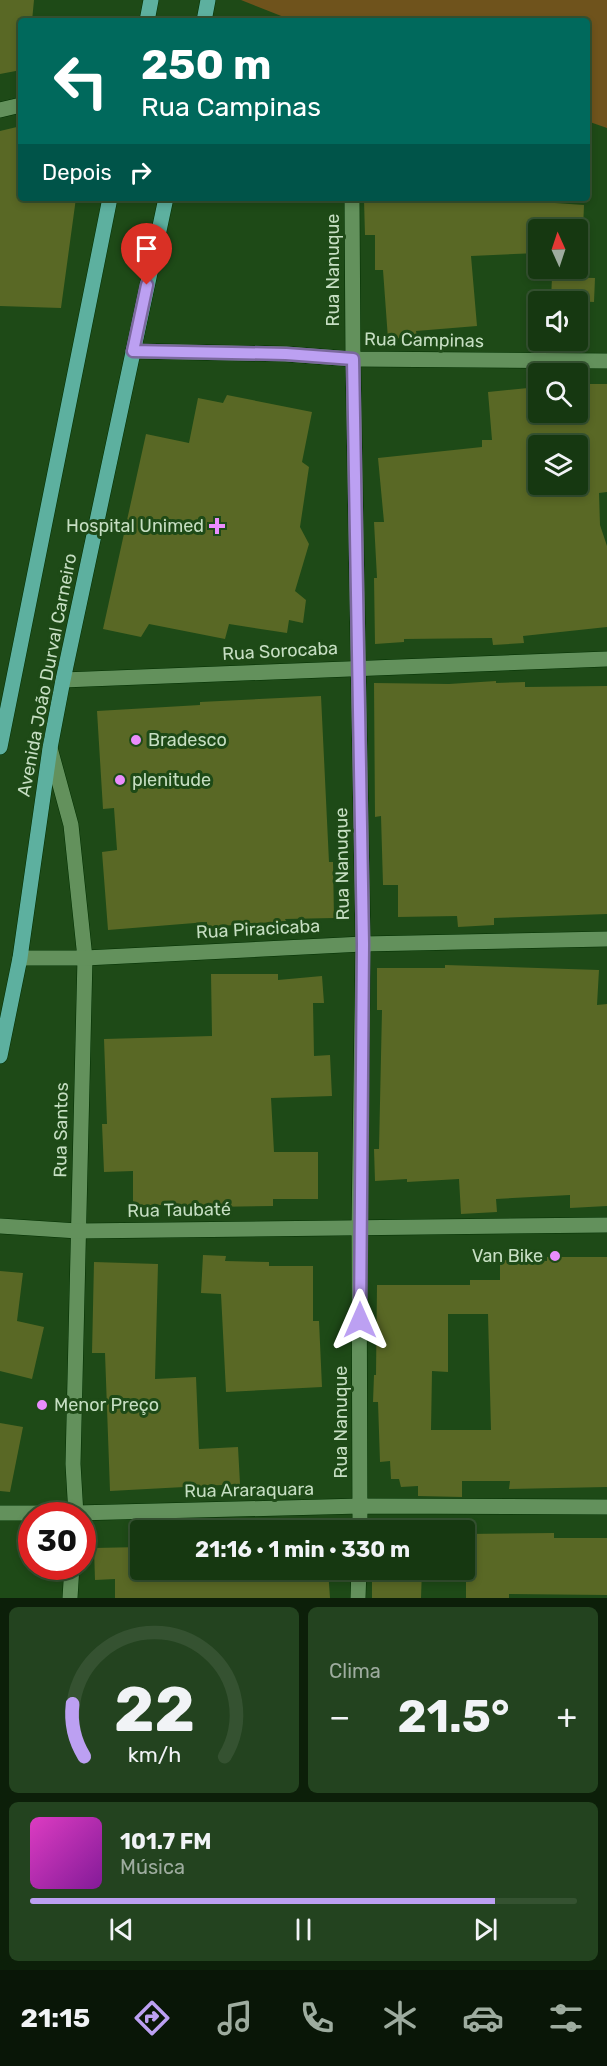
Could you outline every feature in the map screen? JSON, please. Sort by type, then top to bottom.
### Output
[{"type":"main road","points":[[148,18],[151,0]]},
{"type":"main road","points":[[205,18],[208,0]]},
{"type":"main road","name":"Avenida João Durval Carneiro","points":[[0,747],[109,201]]},
{"type":"main road","name":"Avenida João Durval Carneiro","points":[[0,1056],[20,958],[50,748],[63,680],[165,201]]},
{"type":"street","points":[[0,110],[18,106]]},
{"type":"street","name":"Rua Nanuque","points":[[352,201],[357,668],[363,944],[359,1227],[360,1520]]},
{"type":"street","name":"Rua Campinas","points":[[133,351],[286,354],[353,359],[607,361]]},
{"type":"street","name":"Rua Sorocaba","points":[[63,680],[607,659]]},
{"type":"street","name":"Rua Santos","points":[[50,748],[71,825],[85,958],[73,1464],[75,1502]]},
{"type":"street","name":"Rua Piracicaba","points":[[20,958],[85,958],[363,944],[607,939]]},
{"type":"street","name":"Rua Taubaté","points":[[0,1226],[78,1231],[607,1225]]},
{"type":"street","name":"Rua Araraquara","points":[[96,1513],[361,1506],[607,1507]]},
{"type":"street","name":"Rua Araraquara","points":[[0,1513],[18,1513]]},
{"type":"street","points":[[70,1598],[71,1580]]},
{"type":"street","points":[[358,1598],[359,1580]]},
{"type":"shaded area","points":[[241,0],[607,0],[607,128],[590,122],[590,18],[286,18]]},
{"type":"building","points":[[0,0],[34,0],[32,18],[18,18],[18,71],[0,74]]},
{"type":"building","points":[[18,127],[18,201],[76,201],[61,308],[0,306],[0,131]]},
{"type":"building","points":[[364,201],[527,201],[584,205],[583,219],[528,219],[528,253],[471,256],[477,326],[416,331],[417,337],[388,339],[383,270],[375,270],[375,235],[365,235]]},
{"type":"building","points":[[595,278],[594,302],[588,302],[588,291],[551,291],[552,279]]},
{"type":"building","points":[[588,384],[607,384],[607,492],[599,493],[600,525],[607,546],[607,627],[523,636],[524,643],[493,645],[492,638],[404,639],[404,642],[375,644],[374,578],[377,578],[374,522],[384,522],[378,458],[482,447],[482,440],[492,440],[488,392],[528,388],[528,423],[588,423]]},
{"type":"building","name":"Hospital Unimed","points":[[227,395],[312,412],[302,462],[309,467],[300,527],[309,544],[295,591],[306,600],[303,623],[289,620],[287,633],[229,624],[225,639],[149,624],[141,637],[103,629],[146,434],[189,443],[198,398],[223,403]]},
{"type":"building","points":[[496,681],[496,683],[525,682],[525,687],[607,686],[607,914],[494,918],[494,925],[458,927],[457,916],[398,917],[398,885],[383,885],[381,816],[375,817],[374,683],[449,684]]},
{"type":"building","points":[[321,696],[329,862],[333,862],[334,918],[285,919],[286,921],[207,927],[207,922],[108,930],[102,852],[117,850],[114,808],[103,809],[97,711],[200,705],[200,702]]},
{"type":"building","points":[[445,965],[599,970],[597,1005],[607,1004],[607,1206],[570,1208],[570,1195],[496,1199],[497,1212],[461,1214],[459,1179],[375,1181],[374,1149],[379,1149],[382,1010],[377,1010],[377,968],[445,968]]},
{"type":"building","points":[[211,974],[278,974],[278,980],[322,976],[324,1003],[313,1003],[314,1056],[330,1055],[332,1096],[271,1098],[274,1152],[318,1152],[318,1199],[273,1199],[273,1206],[133,1205],[133,1171],[104,1172],[102,1124],[107,1124],[104,1039],[212,1036]]},
{"type":"building","points":[[203,1255],[226,1256],[225,1261],[269,1262],[269,1266],[313,1266],[313,1321],[319,1321],[322,1387],[226,1392],[221,1294],[201,1293]]},
{"type":"building","points":[[547,1257],[607,1257],[607,1487],[509,1489],[510,1481],[462,1481],[462,1497],[418,1496],[418,1486],[401,1487],[399,1479],[391,1479],[390,1461],[380,1462],[378,1402],[373,1402],[374,1375],[376,1375],[377,1285],[470,1285],[470,1280],[500,1280],[500,1260],[547,1261]],"holes":[[[448,1314],[488,1314],[491,1430],[431,1430],[432,1371],[448,1372]]]},
{"type":"building","points":[[94,1262],[158,1264],[155,1379],[196,1377],[199,1449],[238,1447],[240,1484],[110,1491],[105,1353],[92,1353]]},
{"type":"building","points":[[0,1271],[23,1273],[17,1321],[44,1327],[32,1379],[0,1371]]},
{"type":"building","points":[[0,1423],[23,1427],[10,1492],[0,1491]]},
{"type":"building","points":[[554,1533],[554,1538],[607,1538],[607,1595],[509,1594],[509,1598],[466,1598],[466,1580],[475,1580],[475,1534]]},
{"type":"building","points":[[130,1547],[130,1580],[329,1580],[330,1598],[115,1598],[115,1579],[96,1580],[96,1548]]},
{"type":"building","points":[[372,1580],[422,1580],[421,1598],[372,1598]]},
{"type":"place","name":"Hospital Unimed","points":[[217,526]]},
{"type":"place","name":"Bradesco","points":[[136,740]]},
{"type":"place","name":"plenitude","points":[[120,780]]},
{"type":"place","name":"Van Bike","points":[[555,1256]]},
{"type":"place","name":"Menor Preço","points":[[42,1405]]},
{"type":"route","points":[[147,285],[133,351],[286,354],[353,359],[363,944],[360,1320]]}]
